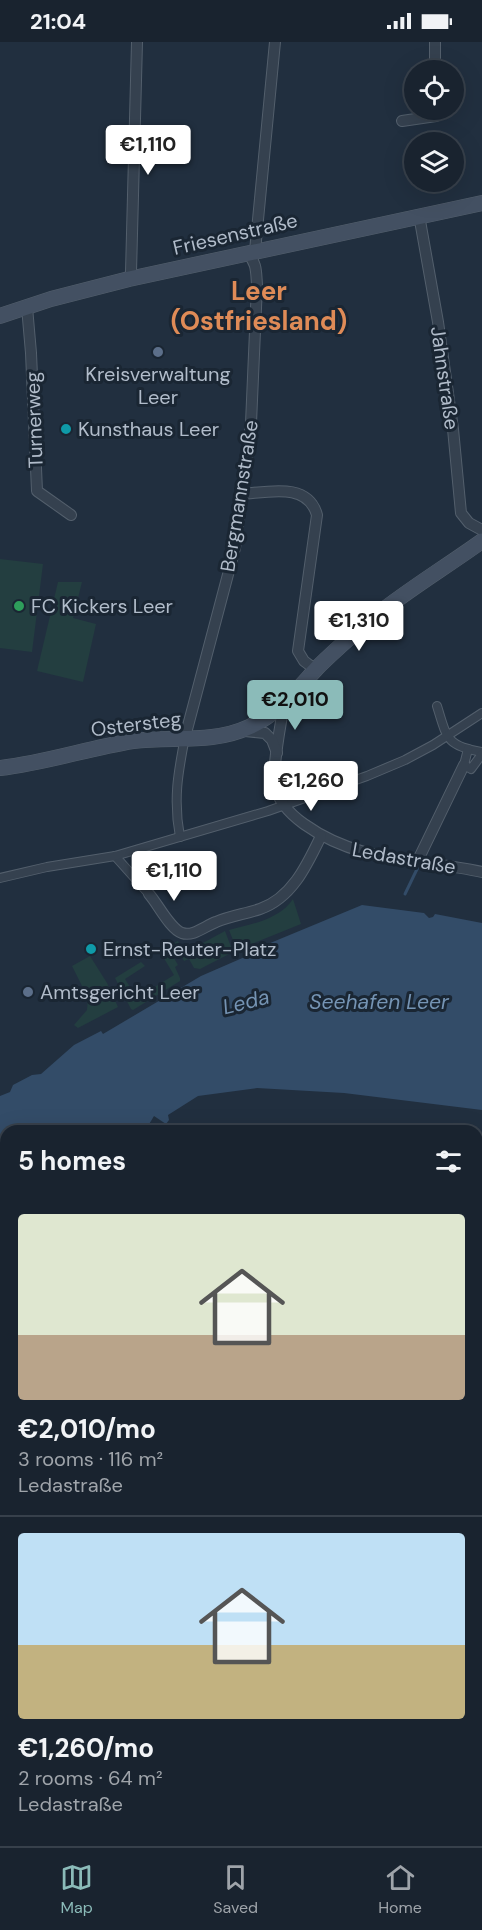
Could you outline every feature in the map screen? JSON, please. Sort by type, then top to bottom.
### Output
[{"type":"main road","name":"Friesenstraße","points":[[0,316],[129,279],[252,257],[419,215],[482,203]]},
{"type":"main road","name":"Ostersteg","points":[[0,768],[35,763],[128,742],[185,737],[217,738],[239,732],[260,722],[279,708],[316,670],[378,614],[482,541]]},
{"type":"street","points":[[129,279],[137,42]]},
{"type":"street","name":"Bergmannstraße","points":[[185,737],[235,548],[242,494],[253,392],[257,285],[252,257],[275,42]]},
{"type":"street","points":[[435,42],[435,60]]},
{"type":"street","points":[[402,121],[409,120]]},
{"type":"street","name":"Jahnstraße","points":[[419,215],[438,322],[453,429],[461,513],[469,523],[482,530]]},
{"type":"street","name":"Turnerweg","points":[[27,307],[37,491],[71,515]]},
{"type":"street","points":[[242,494],[289,491],[308,498],[314,507],[317,515],[298,651],[304,661],[316,670]]},
{"type":"street","points":[[420,863],[468,767],[482,753],[457,746],[447,736],[437,706]]},
{"type":"street","name":"Ledastraße","points":[[279,708],[274,778],[278,797],[297,819],[321,836],[345,848],[371,856],[482,872]]},
{"type":"street","points":[[0,878],[47,867],[115,856],[284,805],[368,776],[433,746],[482,714]]},
{"type":"street","points":[[239,732],[265,733],[272,740],[277,755]]},
{"type":"street","points":[[180,837],[176,815],[176,794],[185,737]]},
{"type":"street","points":[[468,749],[468,767]]},
{"type":"street","points":[[115,856],[175,928],[184,934],[193,933],[224,919],[264,908],[281,897],[296,881],[321,836]]},
{"type":"green space","name":"FC Kickers Leer","points":[[0,559],[43,564],[32,652],[0,648]]},
{"type":"green space","points":[[58,582],[82,582],[73,618],[96,624],[83,682],[37,671]]},
{"type":"green space","points":[[293,899],[301,924],[237,950],[229,930],[272,916],[280,912]]},
{"type":"green space","points":[[225,931],[233,952],[200,969],[194,968],[189,959],[184,961],[174,943],[178,941],[180,946],[184,944],[188,951]]},
{"type":"green space","points":[[168,948],[178,965],[175,967],[180,981],[133,1010],[131,1009],[115,978],[141,962],[145,966],[125,979],[137,998],[174,975],[162,955],[167,952]]},
{"type":"green space","points":[[90,956],[107,983],[118,1007],[78,1028],[74,1025],[87,1010],[88,998],[72,966]]},
{"type":"water","name":"Seehafen Leer","points":[[362,905],[424,913],[429,918],[435,914],[482,923],[482,1110],[344,1093],[257,1088],[198,1096],[168,1115],[169,1120],[166,1124],[154,1116],[149,1125],[0,1125],[0,1096],[10,1092],[13,1085],[32,1075],[41,1074],[74,1045],[101,1031],[103,1034],[201,976],[247,956],[246,953]]},
{"type":"waterway","points":[[405,894],[419,865]]},
{"type":"place","name":"Kreisverwaltung Leer","points":[[158,352]]},
{"type":"place","name":"Kunsthaus Leer","points":[[66,429]]},
{"type":"place","name":"FC Kickers Leer","points":[[19,606]]},
{"type":"place","name":"Ernst-Reuter-Platz","points":[[91,949]]},
{"type":"place","name":"Amtsgericht Leer","points":[[28,992]]},
{"type":"district","name":"Leer (Ostfriesland)","points":[[259,306]]},
{"type":"water label","name":"Leda","points":[[246,1002]]}]
